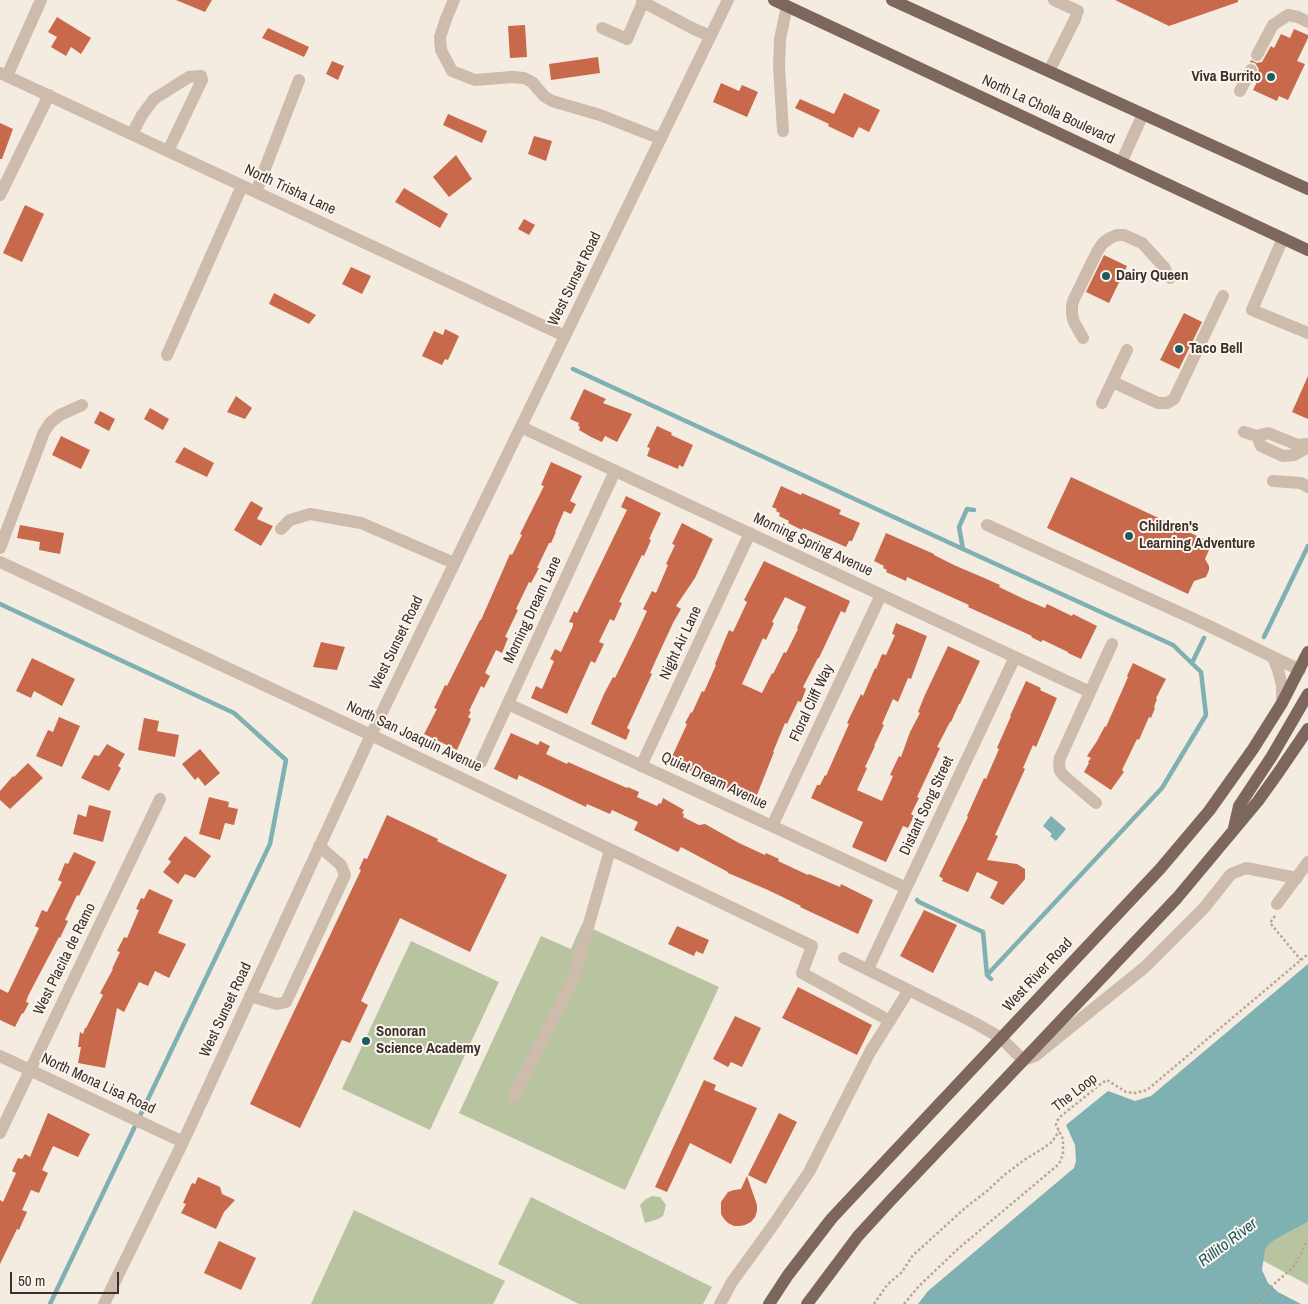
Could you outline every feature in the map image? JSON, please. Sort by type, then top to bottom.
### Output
[{"type":"main road","name":"North La Cholla Boulevard","points":[[774,0],[1308,250]]},
{"type":"main road","points":[[892,0],[1307,187]]},
{"type":"main road","name":"West River Road","points":[[769,1304],[788,1275],[832,1218],[1160,869],[1209,812],[1304,672],[1308,652]]},
{"type":"main road","points":[[1233,830],[1239,806],[1272,756],[1308,694]]},
{"type":"main road","points":[[807,1304],[858,1236],[1177,898],[1278,773],[1308,729]]},
{"type":"street","points":[[4,74],[40,0]]},
{"type":"street","points":[[454,0],[440,37],[441,50],[452,71],[475,80],[524,78],[532,82],[544,96],[552,101],[600,115],[661,139]]},
{"type":"street","name":"West Sunset Road","points":[[104,1304],[183,1142],[371,735],[728,0]]},
{"type":"street","points":[[1049,71],[1077,14],[1054,0]]},
{"type":"street","points":[[602,28],[627,39],[642,1],[710,36]]},
{"type":"street","points":[[783,131],[779,66],[780,39],[787,6]]},
{"type":"street","points":[[1257,55],[1273,25],[1288,15],[1308,22]]},
{"type":"street","points":[[1240,91],[1250,70]]},
{"type":"street","name":"North Trisha Lane","points":[[4,74],[566,336]]},
{"type":"street","points":[[132,134],[142,115],[154,99],[189,77],[201,76],[202,80],[168,151]]},
{"type":"street","points":[[256,192],[299,80]]},
{"type":"street","points":[[0,195],[49,96]]},
{"type":"street","points":[[1122,163],[1144,114]]},
{"type":"street","points":[[167,355],[242,186]]},
{"type":"street","points":[[1082,338],[1074,322],[1072,305],[1102,243],[1117,235],[1124,235],[1142,244],[1164,267],[1170,278]]},
{"type":"street","points":[[1282,238],[1252,310],[1308,332]]},
{"type":"street","points":[[1113,382],[1158,403],[1167,403],[1174,400],[1223,296]]},
{"type":"street","points":[[1102,403],[1127,350]]},
{"type":"street","points":[[0,548],[44,432],[50,423],[60,415],[82,406]]},
{"type":"street","name":"Morning Spring Avenue","points":[[521,427],[1090,692]]},
{"type":"street","points":[[1244,432],[1257,436],[1261,446],[1283,456],[1294,455],[1308,446]]},
{"type":"street","name":"Morning Dream Lane","points":[[481,762],[615,471]]},
{"type":"street","points":[[1274,481],[1301,483],[1308,487]]},
{"type":"street","points":[[281,529],[290,520],[310,514],[361,524],[454,564]]},
{"type":"street","points":[[987,525],[1198,621],[1304,672]]},
{"type":"street","name":"Night Air Lane","points":[[641,766],[750,534]]},
{"type":"street","name":"North San Joaquin Avenue","points":[[0,562],[371,735],[812,946],[802,973],[890,1021]]},
{"type":"street","name":"Floral Cliff Way","points":[[772,826],[882,595]]},
{"type":"street","points":[[1096,803],[1064,776],[1060,771],[1059,765],[1060,758],[1112,644]]},
{"type":"street","name":"Distant Song Street","points":[[868,969],[1015,657]]},
{"type":"street","points":[[1273,657],[1282,685],[1282,703]]},
{"type":"street","name":"Quiet Dream Avenue","points":[[508,704],[906,888]]},
{"type":"street","name":"West Placita de Ramo","points":[[0,1132],[160,799]]},
{"type":"street","points":[[250,996],[277,1004],[286,1002],[346,874],[341,865],[320,846]]},
{"type":"street","points":[[514,1096],[573,980],[610,850]]},
{"type":"street","points":[[1277,904],[1308,862]]},
{"type":"street","points":[[844,958],[972,1021],[1001,1038],[1023,1060],[1035,1056],[1145,967],[1204,908],[1231,874],[1246,868],[1297,878]]},
{"type":"street","points":[[720,1304],[732,1282],[809,1172],[870,1052],[909,990]]},
{"type":"street","name":"North Mona Lisa Road","points":[[0,1056],[183,1142]]},
{"type":"path","points":[[1277,904],[1278,911],[1270,923],[1301,960]]},
{"type":"path","name":"The Loop","points":[[904,1304],[919,1286],[959,1248],[1059,1164],[1063,1154],[1063,1139],[1056,1126],[1060,1117],[1107,1080],[1126,1092],[1135,1093],[1147,1090],[1308,954]]},
{"type":"path","points":[[874,1304],[887,1285],[902,1272],[912,1255],[1003,1176],[1052,1142],[1059,1131]]},
{"type":"path","points":[[1252,1304],[1292,1268],[1308,1239]]},
{"type":"green space","points":[[582,924],[719,987],[625,1190],[459,1113],[541,936],[571,949]]},
{"type":"green space","points":[[411,941],[499,982],[430,1130],[342,1089]]},
{"type":"green space","points":[[652,1196],[660,1197],[666,1205],[663,1216],[645,1223],[640,1205]]},
{"type":"green space","points":[[531,1197],[712,1287],[703,1304],[579,1304],[498,1264]]},
{"type":"green space","points":[[354,1210],[505,1281],[493,1304],[311,1304]]},
{"type":"green space","points":[[1308,1222],[1308,1285],[1262,1260],[1265,1250],[1270,1243]]},
{"type":"water","points":[[1051,816],[1066,829],[1056,841],[1050,836],[1052,834],[1043,826]]},
{"type":"water","name":"Rillito River","points":[[1308,964],[1308,1222],[1270,1243],[1265,1250],[1262,1270],[1268,1283],[1278,1292],[1301,1304],[918,1304],[928,1291],[1074,1168],[1076,1161],[1075,1145],[1066,1125],[1108,1091],[1135,1101],[1151,1096]]},
{"type":"building","points":[[176,0],[212,0],[205,12]]},
{"type":"building","points":[[1115,0],[1238,0],[1238,2],[1169,26]]},
{"type":"building","points":[[57,17],[91,38],[81,54],[71,47],[66,56],[51,47],[57,37],[48,32]]},
{"type":"building","points":[[525,25],[527,57],[510,58],[508,26]]},
{"type":"building","points":[[268,28],[309,47],[304,57],[262,38]]},
{"type":"building","points":[[1294,29],[1308,35],[1297,61],[1305,64],[1288,100],[1279,96],[1277,101],[1253,90],[1257,82],[1254,81],[1259,69],[1255,63],[1250,62],[1251,60],[1257,63],[1262,62],[1271,46],[1274,48],[1281,34],[1290,38]]},
{"type":"building","points":[[598,57],[600,73],[551,80],[549,64]]},
{"type":"building","points":[[332,61],[344,66],[338,80],[326,74]]},
{"type":"building","points":[[721,83],[739,91],[742,85],[758,92],[747,117],[713,102]]},
{"type":"building","points":[[844,93],[880,110],[869,132],[859,127],[853,138],[795,108],[800,99],[834,114]]},
{"type":"building","points":[[448,114],[487,131],[482,143],[443,125]]},
{"type":"building","points":[[0,123],[13,129],[2,159],[0,159]]},
{"type":"building","points":[[534,136],[552,141],[546,161],[528,154]]},
{"type":"building","points":[[456,155],[472,179],[449,197],[433,177]]},
{"type":"building","points":[[404,188],[448,214],[440,228],[395,202]]},
{"type":"building","points":[[25,205],[44,214],[22,262],[3,253]]},
{"type":"building","points":[[524,219],[535,225],[529,235],[518,229]]},
{"type":"building","name":"Dairy Queen","points":[[1104,255],[1127,266],[1109,303],[1086,292]]},
{"type":"building","points":[[351,267],[371,276],[362,294],[342,284]]},
{"type":"building","points":[[274,293],[316,315],[309,324],[269,304]]},
{"type":"building","name":"Taco Bell","points":[[1184,313],[1202,322],[1179,369],[1160,360]]},
{"type":"building","points":[[445,329],[459,336],[448,360],[445,359],[442,365],[422,356],[434,331],[443,335]]},
{"type":"building","points":[[1308,376],[1308,419],[1292,412]]},
{"type":"building","points":[[584,389],[606,399],[603,403],[632,414],[617,442],[605,436],[602,442],[591,437],[579,430],[579,423],[570,419]]},
{"type":"building","points":[[236,396],[252,408],[245,419],[227,412]]},
{"type":"building","points":[[150,408],[169,419],[163,430],[144,419]]},
{"type":"building","points":[[100,411],[115,419],[109,431],[94,423]]},
{"type":"building","points":[[657,426],[693,445],[683,467],[679,465],[678,469],[647,456],[650,448],[647,447]]},
{"type":"building","points":[[61,436],[90,450],[81,469],[52,455]]},
{"type":"building","points":[[184,447],[214,463],[207,477],[175,462]]},
{"type":"building","points":[[551,462],[582,476],[570,501],[576,504],[571,514],[564,511],[551,543],[549,543],[537,568],[539,568],[531,583],[529,582],[516,609],[518,610],[505,637],[508,638],[502,653],[496,650],[485,673],[490,676],[484,688],[481,686],[469,711],[471,712],[468,717],[471,719],[457,750],[424,734],[437,709],[434,708],[445,685],[447,686],[481,620],[510,554],[512,555],[522,535],[520,534],[544,486],[541,485]]},
{"type":"building","name":"Children's Learning Adventure","points":[[1071,477],[1212,543],[1205,559],[1209,566],[1206,577],[1194,581],[1188,594],[1047,528]]},
{"type":"building","points":[[781,486],[841,510],[839,514],[860,523],[852,541],[849,541],[846,547],[788,523],[789,521],[779,516],[780,513],[776,511],[777,509],[772,507]]},
{"type":"building","points":[[626,496],[661,513],[649,539],[651,540],[644,556],[642,555],[619,602],[622,603],[614,621],[610,619],[599,642],[604,644],[595,663],[591,661],[567,714],[531,698],[536,686],[542,689],[554,661],[550,659],[555,649],[561,652],[573,626],[573,623],[569,622],[574,611],[577,613],[627,510],[621,507]]},
{"type":"building","points":[[251,501],[263,508],[257,519],[273,526],[261,546],[234,530]]},
{"type":"building","points":[[682,523],[713,539],[695,578],[676,606],[681,609],[650,673],[652,674],[627,728],[630,730],[626,740],[591,724],[604,694],[613,677],[615,678],[647,611],[643,609],[652,591],[656,593],[675,545],[672,544]]},
{"type":"building","points":[[20,525],[64,533],[60,554],[39,550],[40,542],[17,538]]},
{"type":"building","points":[[886,533],[1000,585],[999,587],[1024,599],[1045,608],[1047,604],[1097,626],[1081,659],[1043,640],[1041,642],[1032,636],[968,607],[969,605],[907,577],[906,581],[886,572],[887,570],[883,568],[884,566],[874,561]]},
{"type":"building","points":[[764,561],[850,601],[845,613],[841,611],[803,687],[806,689],[801,702],[798,701],[787,724],[785,723],[755,800],[670,761],[687,724],[685,723],[702,691],[704,692],[729,630],[733,632],[747,602],[744,600]],"holes":[[[785,597],[806,607],[786,653],[784,652],[762,693],[742,684],[763,638],[766,640],[774,623],[772,622]]]},
{"type":"building","points":[[896,623],[927,636],[911,679],[908,678],[898,702],[893,699],[857,790],[882,801],[893,776],[890,775],[899,756],[901,757],[910,732],[920,713],[918,712],[924,697],[948,646],[980,661],[937,747],[940,748],[911,814],[914,816],[908,828],[903,826],[886,862],[852,847],[863,822],[811,798],[817,785],[820,785],[826,776],[861,694],[863,696],[882,654],[886,655],[895,635],[892,634]]},
{"type":"building","points":[[321,642],[345,647],[337,670],[313,667]]},
{"type":"building","points":[[32,658],[75,679],[62,706],[34,691],[31,698],[16,691]]},
{"type":"building","points":[[1133,663],[1166,679],[1156,698],[1151,718],[1149,717],[1139,740],[1137,739],[1122,770],[1124,772],[1111,790],[1084,772],[1091,758],[1087,756],[1106,727]]},
{"type":"building","points":[[1026,681],[1057,698],[1036,747],[1033,745],[1023,768],[1025,769],[995,835],[998,836],[987,860],[1017,864],[1025,869],[1025,879],[1003,905],[990,898],[998,882],[977,872],[968,892],[942,881],[943,879],[939,876],[968,817],[984,778],[986,779],[1010,716]]},
{"type":"building","points":[[59,717],[80,726],[62,767],[36,756],[48,730],[53,732]]},
{"type":"building","points":[[144,718],[159,721],[157,731],[179,735],[175,757],[138,750]]},
{"type":"building","points":[[511,733],[538,745],[540,741],[550,746],[546,754],[639,792],[637,797],[657,806],[659,803],[661,804],[663,798],[684,810],[682,813],[684,814],[683,817],[699,825],[705,824],[739,843],[779,859],[778,861],[808,875],[840,887],[841,884],[873,900],[858,934],[768,890],[728,873],[681,847],[678,852],[634,830],[638,822],[612,810],[610,814],[587,804],[586,807],[519,775],[517,780],[494,769]]},
{"type":"building","points":[[107,744],[125,754],[118,766],[121,768],[109,791],[81,778],[94,755],[99,756]]},
{"type":"building","points":[[200,749],[220,773],[205,786],[198,777],[195,780],[182,764]]},
{"type":"building","points":[[28,763],[43,778],[10,809],[0,800],[0,791]]},
{"type":"building","points":[[209,797],[229,802],[228,807],[238,809],[234,825],[225,823],[220,840],[199,834]]},
{"type":"building","points":[[89,805],[111,811],[103,842],[73,834],[78,814],[86,817]]},
{"type":"building","points":[[387,815],[507,875],[470,952],[400,918],[361,1001],[368,1005],[350,1043],[342,1040],[300,1128],[250,1104],[361,870],[359,869],[364,858],[367,859]]},
{"type":"building","points":[[185,836],[211,856],[195,878],[185,874],[178,884],[163,872],[171,862],[168,859]]},
{"type":"building","points":[[74,852],[96,862],[79,896],[77,895],[65,920],[68,921],[28,996],[26,1002],[29,1003],[15,1027],[0,1020],[0,989],[8,993],[39,928],[35,926],[42,910],[47,912],[62,882],[58,880],[65,863],[68,864]]},
{"type":"building","points":[[149,889],[173,900],[158,933],[186,944],[169,978],[155,971],[148,986],[139,982],[124,1012],[117,1008],[105,1068],[78,1063],[81,1047],[78,1047],[80,1032],[83,1034],[103,995],[100,993],[120,952],[117,951],[124,937],[127,938],[139,910],[136,909],[141,898],[144,899]]},
{"type":"building","points":[[924,910],[957,925],[933,973],[900,956]]},
{"type":"building","points":[[677,926],[709,940],[703,954],[696,951],[694,956],[668,944]]},
{"type":"building","points":[[798,987],[872,1025],[857,1055],[782,1018]]},
{"type":"building","points":[[735,1016],[761,1028],[742,1067],[731,1062],[728,1067],[713,1059]]},
{"type":"building","points":[[704,1080],[716,1085],[714,1090],[757,1108],[731,1164],[690,1143],[667,1192],[655,1187]]},
{"type":"building","points":[[48,1113],[90,1134],[78,1157],[53,1146],[42,1170],[48,1173],[39,1193],[31,1190],[22,1210],[27,1212],[0,1264],[0,1200],[3,1202],[16,1173],[12,1171],[18,1158],[22,1159],[25,1154],[30,1157]]},
{"type":"building","points":[[779,1113],[797,1122],[766,1184],[748,1175]]},
{"type":"building","points":[[747,1176],[757,1205],[757,1211],[751,1222],[745,1225],[734,1226],[728,1223],[721,1214],[721,1202],[728,1192],[741,1189]]},
{"type":"building","points":[[198,1177],[220,1187],[222,1194],[235,1200],[224,1212],[216,1229],[181,1213],[186,1204],[183,1203],[192,1183],[195,1184]]},
{"type":"building","points":[[219,1241],[256,1258],[241,1290],[204,1273]]},
{"type":"waterway","points":[[573,369],[1173,645],[1201,672],[1206,715],[1162,788],[987,975],[991,979]]},
{"type":"waterway","points":[[963,549],[959,527],[967,509],[974,510]]},
{"type":"waterway","points":[[1264,637],[1308,546]]},
{"type":"waterway","points":[[0,604],[234,713],[286,760],[270,844],[50,1304]]},
{"type":"waterway","points":[[1192,663],[1204,638]]},
{"type":"waterway","points":[[917,900],[983,932],[987,975]]},
{"type":"place","name":"Viva Burrito","points":[[1271,77]]},
{"type":"place","name":"Dairy Queen","points":[[1106,276]]},
{"type":"place","name":"Taco Bell","points":[[1179,349]]},
{"type":"place","name":"Children's Learning Adventure","points":[[1129,536]]},
{"type":"place","name":"Sonoran Science Academy","points":[[366,1041]]}]
